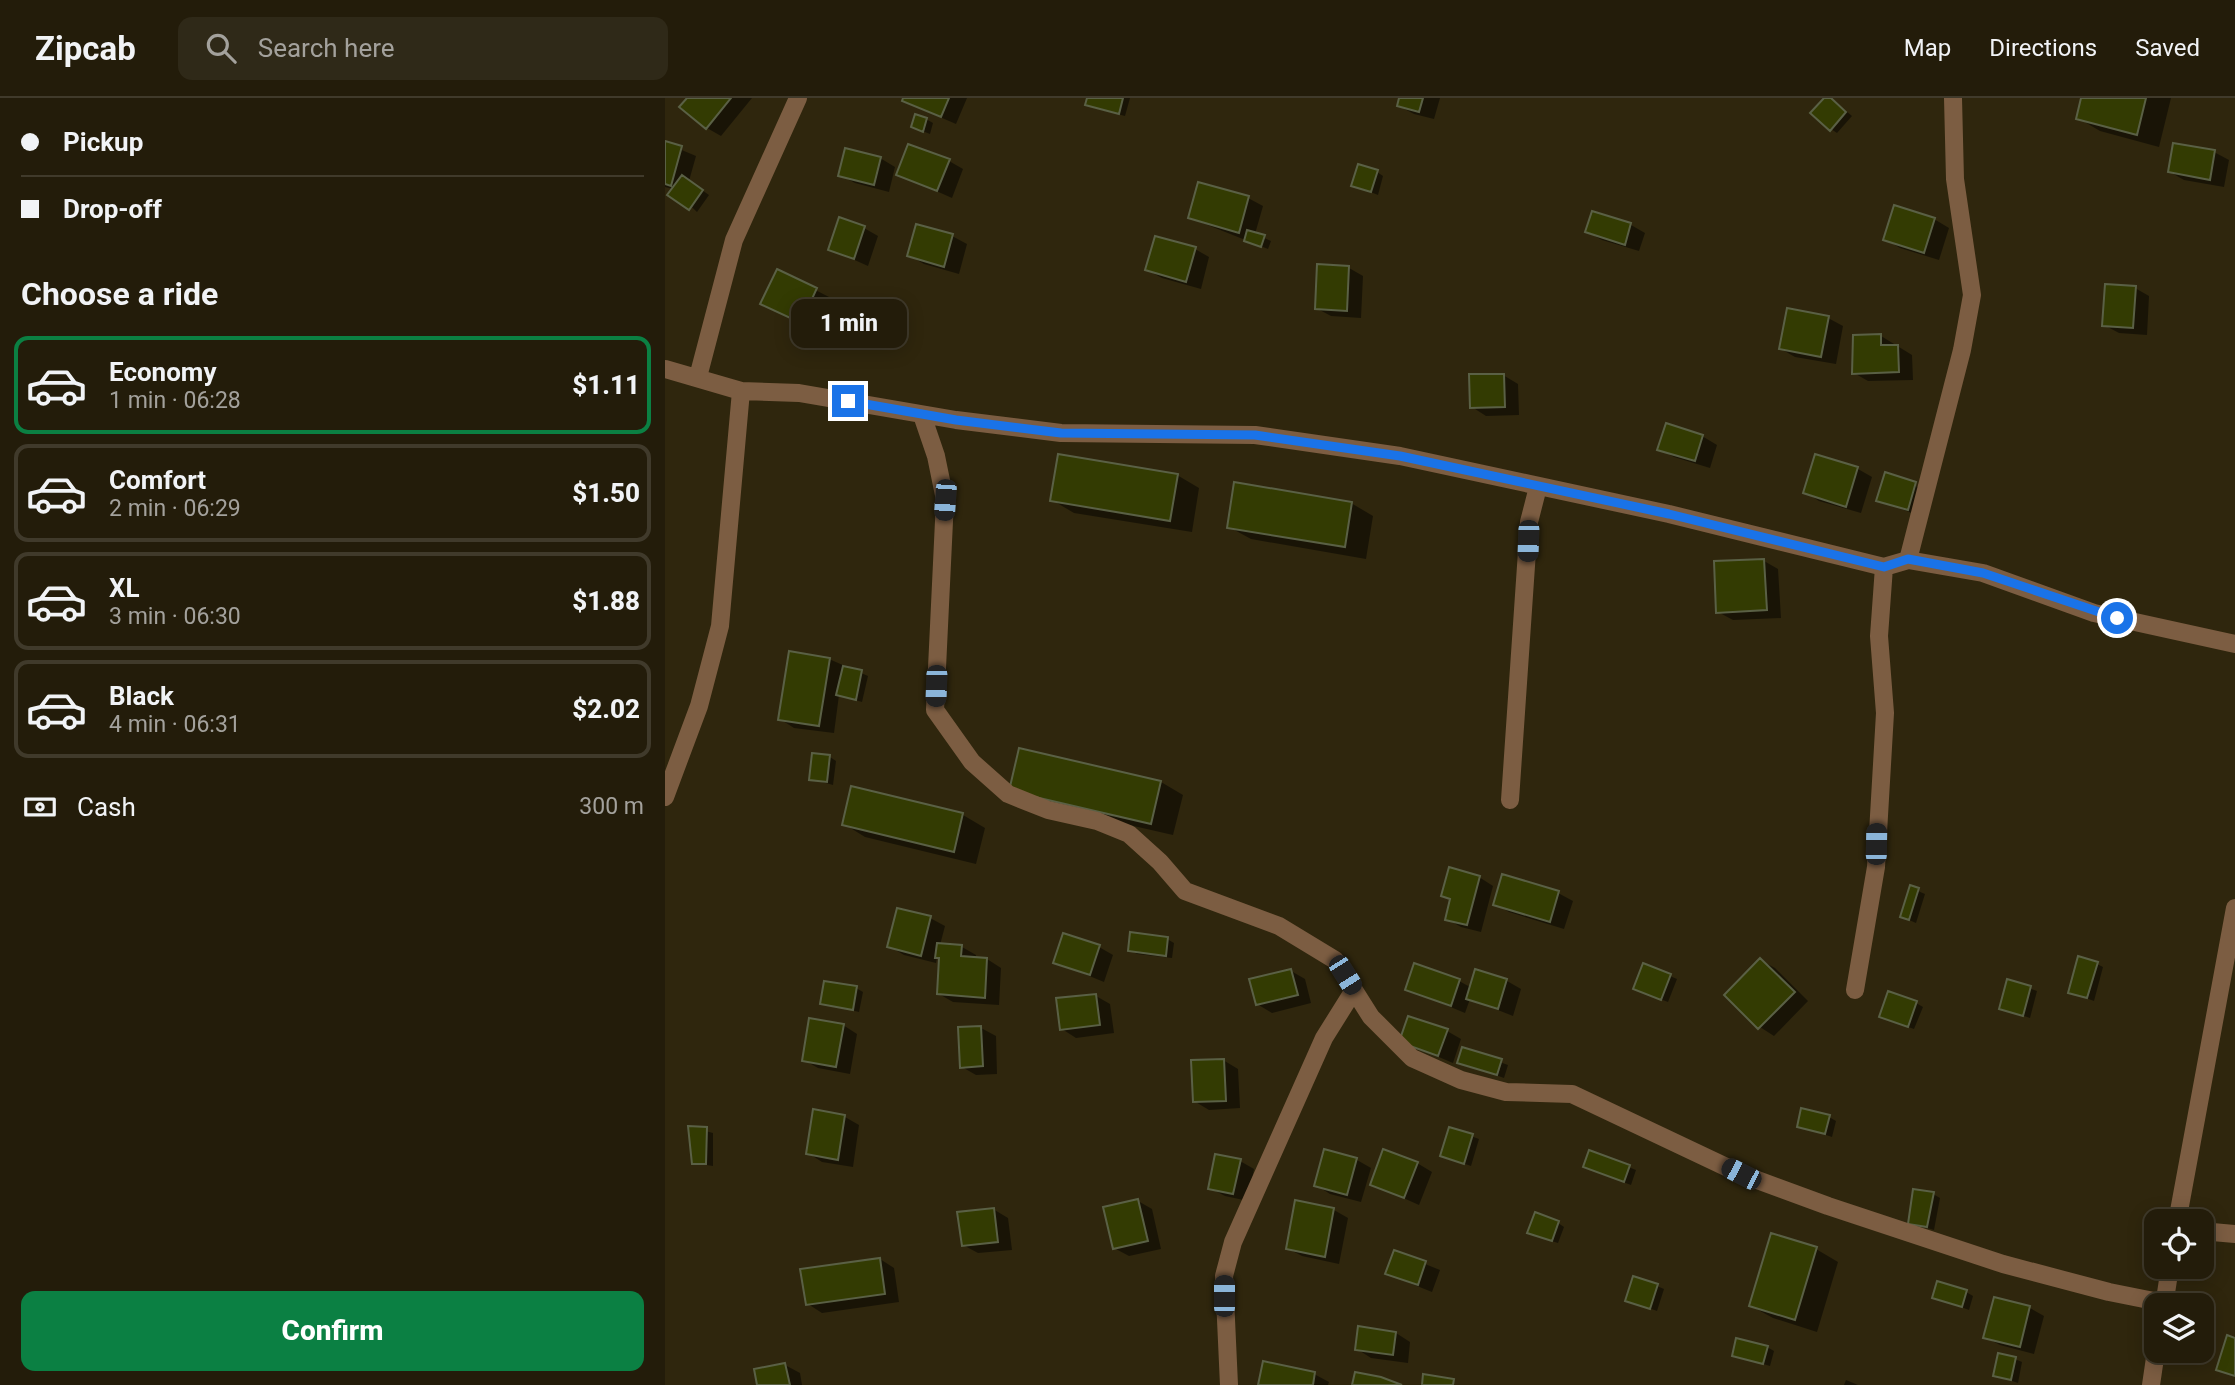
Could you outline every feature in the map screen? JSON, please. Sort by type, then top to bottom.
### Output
[{"type":"street","points":[[698,377],[734,240],[798,98]]},
{"type":"street","points":[[1908,559],[1962,350],[1972,295],[1955,179],[1953,98]]},
{"type":"street","points":[[665,369],[741,391],[799,393],[922,415],[1061,433],[1255,435],[1400,456],[1669,514],[1884,567],[1908,559],[1983,573],[2094,613],[2235,644]]},
{"type":"street","points":[[665,797],[699,706],[720,625],[741,391]]},
{"type":"street","points":[[922,415],[936,456],[945,500],[935,710],[972,762],[1008,794],[1048,810],[1097,821],[1129,834],[1160,862],[1185,891],[1290,933],[1335,960],[1371,1017],[1412,1058],[1461,1080],[1506,1091],[1572,1094],[1741,1174],[1828,1206],[2003,1264],[2144,1300]]},
{"type":"street","points":[[1510,800],[1529,522],[1538,487]]},
{"type":"street","points":[[1856,990],[1876,867],[1885,713],[1879,636],[1884,567]]},
{"type":"street","points":[[2179,1209],[2235,908]]},
{"type":"street","points":[[1229,1385],[1224,1276],[1233,1242],[1324,1038],[1354,990]]},
{"type":"street","points":[[2214,1232],[2235,1234]]},
{"type":"street","points":[[2151,1385],[2154,1363]]},
{"type":"building","points":[[687,98],[731,98],[706,129],[679,107]]},
{"type":"building","points":[[903,98],[949,98],[941,117],[902,101]]},
{"type":"building","points":[[1087,98],[1123,98],[1119,114],[1085,105]]},
{"type":"building","points":[[1399,98],[1423,98],[1419,112],[1397,106]]},
{"type":"building","points":[[1824,98],[1831,98],[1846,112],[1830,131],[1810,113]]},
{"type":"building","points":[[2081,98],[2146,98],[2137,135],[2076,119]]},
{"type":"building","points":[[915,114],[927,118],[923,132],[911,127]]},
{"type":"building","points":[[665,141],[682,146],[671,186],[665,184]]},
{"type":"building","points":[[2173,143],[2215,150],[2210,180],[2168,172]]},
{"type":"building","points":[[908,144],[950,159],[937,191],[896,175]]},
{"type":"building","points":[[845,148],[881,157],[874,185],[838,176]]},
{"type":"building","points":[[1358,164],[1378,170],[1371,192],[1351,186]]},
{"type":"building","points":[[682,175],[703,190],[689,210],[667,195]]},
{"type":"building","points":[[1198,182],[1249,196],[1239,233],[1188,218]]},
{"type":"building","points":[[1894,205],[1935,218],[1924,253],[1883,240]]},
{"type":"building","points":[[1592,211],[1631,223],[1625,245],[1585,232]]},
{"type":"building","points":[[839,217],[865,226],[854,259],[828,250]]},
{"type":"building","points":[[916,224],[953,234],[944,267],[907,256]]},
{"type":"building","points":[[1247,230],[1265,235],[1261,247],[1244,241]]},
{"type":"building","points":[[1155,236],[1196,247],[1186,282],[1145,270]]},
{"type":"building","points":[[1317,264],[1349,266],[1347,311],[1315,309]]},
{"type":"building","points":[[777,269],[817,288],[801,323],[760,304]]},
{"type":"building","points":[[2105,284],[2136,286],[2133,328],[2102,326]]},
{"type":"building","points":[[829,302],[864,310],[858,336],[823,328]]},
{"type":"building","points":[[1787,308],[1829,316],[1821,357],[1779,349]]},
{"type":"building","points":[[1881,334],[1881,345],[1898,345],[1899,372],[1852,374],[1853,335]]},
{"type":"building","points":[[1469,374],[1504,374],[1505,407],[1470,408]]},
{"type":"building","points":[[1666,423],[1703,435],[1695,461],[1657,450]]},
{"type":"building","points":[[1058,454],[1178,474],[1170,521],[1050,501]]},
{"type":"building","points":[[1815,454],[1858,467],[1846,507],[1803,493]]},
{"type":"building","points":[[1885,472],[1916,482],[1908,510],[1876,501]]},
{"type":"building","points":[[1234,482],[1352,502],[1345,547],[1227,528]]},
{"type":"building","points":[[1764,559],[1767,610],[1716,613],[1714,561]]},
{"type":"building","points":[[789,651],[830,658],[819,726],[778,720]]},
{"type":"building","points":[[843,666],[862,670],[856,700],[836,695]]},
{"type":"building","points":[[1019,748],[1161,781],[1151,824],[1009,791]]},
{"type":"building","points":[[812,753],[830,755],[827,782],[809,780]]},
{"type":"building","points":[[851,786],[963,813],[954,852],[842,825]]},
{"type":"building","points":[[1449,867],[1480,876],[1467,925],[1445,920],[1450,899],[1441,896]]},
{"type":"building","points":[[1502,874],[1559,891],[1550,922],[1493,905]]},
{"type":"building","points":[[1910,885],[1919,888],[1909,920],[1900,917]]},
{"type":"building","points":[[897,908],[931,916],[921,956],[887,947]]},
{"type":"building","points":[[1130,932],[1168,937],[1166,956],[1128,951]]},
{"type":"building","points":[[1063,933],[1100,945],[1090,975],[1053,963]]},
{"type":"building","points":[[937,943],[962,945],[961,956],[987,958],[985,998],[937,994]]},
{"type":"building","points":[[2078,956],[2098,962],[2087,998],[2068,993]]},
{"type":"building","points":[[1760,958],[1795,992],[1758,1029],[1724,995]]},
{"type":"building","points":[[1414,963],[1460,979],[1451,1006],[1405,990]]},
{"type":"building","points":[[1643,963],[1671,974],[1661,1000],[1633,989]]},
{"type":"building","points":[[1291,969],[1298,995],[1256,1005],[1249,979]]},
{"type":"building","points":[[1475,969],[1507,979],[1498,1009],[1466,999]]},
{"type":"building","points":[[2007,979],[2031,986],[2023,1016],[1999,1009]]},
{"type":"building","points":[[824,981],[857,986],[853,1010],[820,1004]]},
{"type":"building","points":[[1888,991],[1917,1001],[1908,1027],[1879,1017]]},
{"type":"building","points":[[1096,994],[1100,1025],[1060,1030],[1056,998]]},
{"type":"building","points":[[1408,1016],[1448,1029],[1438,1056],[1399,1042]]},
{"type":"building","points":[[809,1018],[844,1024],[836,1067],[802,1061]]},
{"type":"building","points":[[981,1026],[983,1066],[960,1068],[958,1027]]},
{"type":"building","points":[[1462,1047],[1502,1059],[1497,1075],[1457,1063]]},
{"type":"building","points":[[1224,1059],[1226,1101],[1193,1102],[1191,1060]]},
{"type":"building","points":[[1801,1108],[1830,1115],[1825,1134],[1797,1127]]},
{"type":"building","points":[[813,1109],[845,1115],[838,1160],[806,1154]]},
{"type":"building","points":[[688,1126],[707,1127],[706,1164],[692,1164]]},
{"type":"building","points":[[1449,1127],[1473,1134],[1464,1164],[1440,1156]]},
{"type":"building","points":[[1324,1149],[1357,1158],[1347,1195],[1314,1186]]},
{"type":"building","points":[[1383,1149],[1418,1162],[1404,1198],[1370,1185]]},
{"type":"building","points":[[1589,1150],[1630,1165],[1624,1182],[1583,1167]]},
{"type":"building","points":[[1215,1154],[1241,1159],[1233,1194],[1208,1189]]},
{"type":"building","points":[[1913,1189],[1934,1192],[1927,1227],[1908,1224]]},
{"type":"building","points":[[1138,1199],[1148,1241],[1113,1249],[1103,1207]]},
{"type":"building","points":[[1295,1200],[1334,1208],[1325,1257],[1286,1249]]},
{"type":"building","points":[[994,1208],[998,1242],[962,1246],[957,1212]]},
{"type":"building","points":[[1535,1212],[1559,1221],[1552,1241],[1527,1233]]},
{"type":"building","points":[[1771,1233],[1817,1247],[1795,1320],[1749,1306]]},
{"type":"building","points":[[1394,1250],[1426,1261],[1418,1285],[1385,1274]]},
{"type":"building","points":[[880,1258],[885,1294],[806,1305],[800,1269]]},
{"type":"building","points":[[1633,1276],[1658,1284],[1650,1309],[1625,1301]]},
{"type":"building","points":[[1937,1281],[1967,1290],[1962,1307],[1932,1298]]},
{"type":"building","points":[[1994,1297],[2030,1306],[2020,1347],[1983,1338]]},
{"type":"building","points":[[1358,1326],[1396,1332],[1393,1355],[1355,1350]]},
{"type":"building","points":[[2227,1335],[2235,1338],[2235,1376],[2216,1370]]},
{"type":"building","points":[[1736,1338],[1768,1346],[1763,1364],[1732,1356]]},
{"type":"building","points":[[1998,1353],[2016,1357],[2011,1380],[1993,1376]]},
{"type":"building","points":[[1263,1361],[1315,1372],[1313,1385],[1258,1385]]},
{"type":"building","points":[[785,1363],[790,1385],[757,1385],[754,1369]]},
{"type":"building","points":[[1355,1372],[1381,1377],[1402,1385],[1352,1385]]},
{"type":"building","points":[[1423,1374],[1454,1379],[1453,1385],[1422,1385]]},
{"type":"route","points":[[848,401],[956,420],[1061,433],[1255,435],[1400,456],[1669,514],[1884,567],[1908,559],[1983,573],[2094,613],[2117,618]]}]
